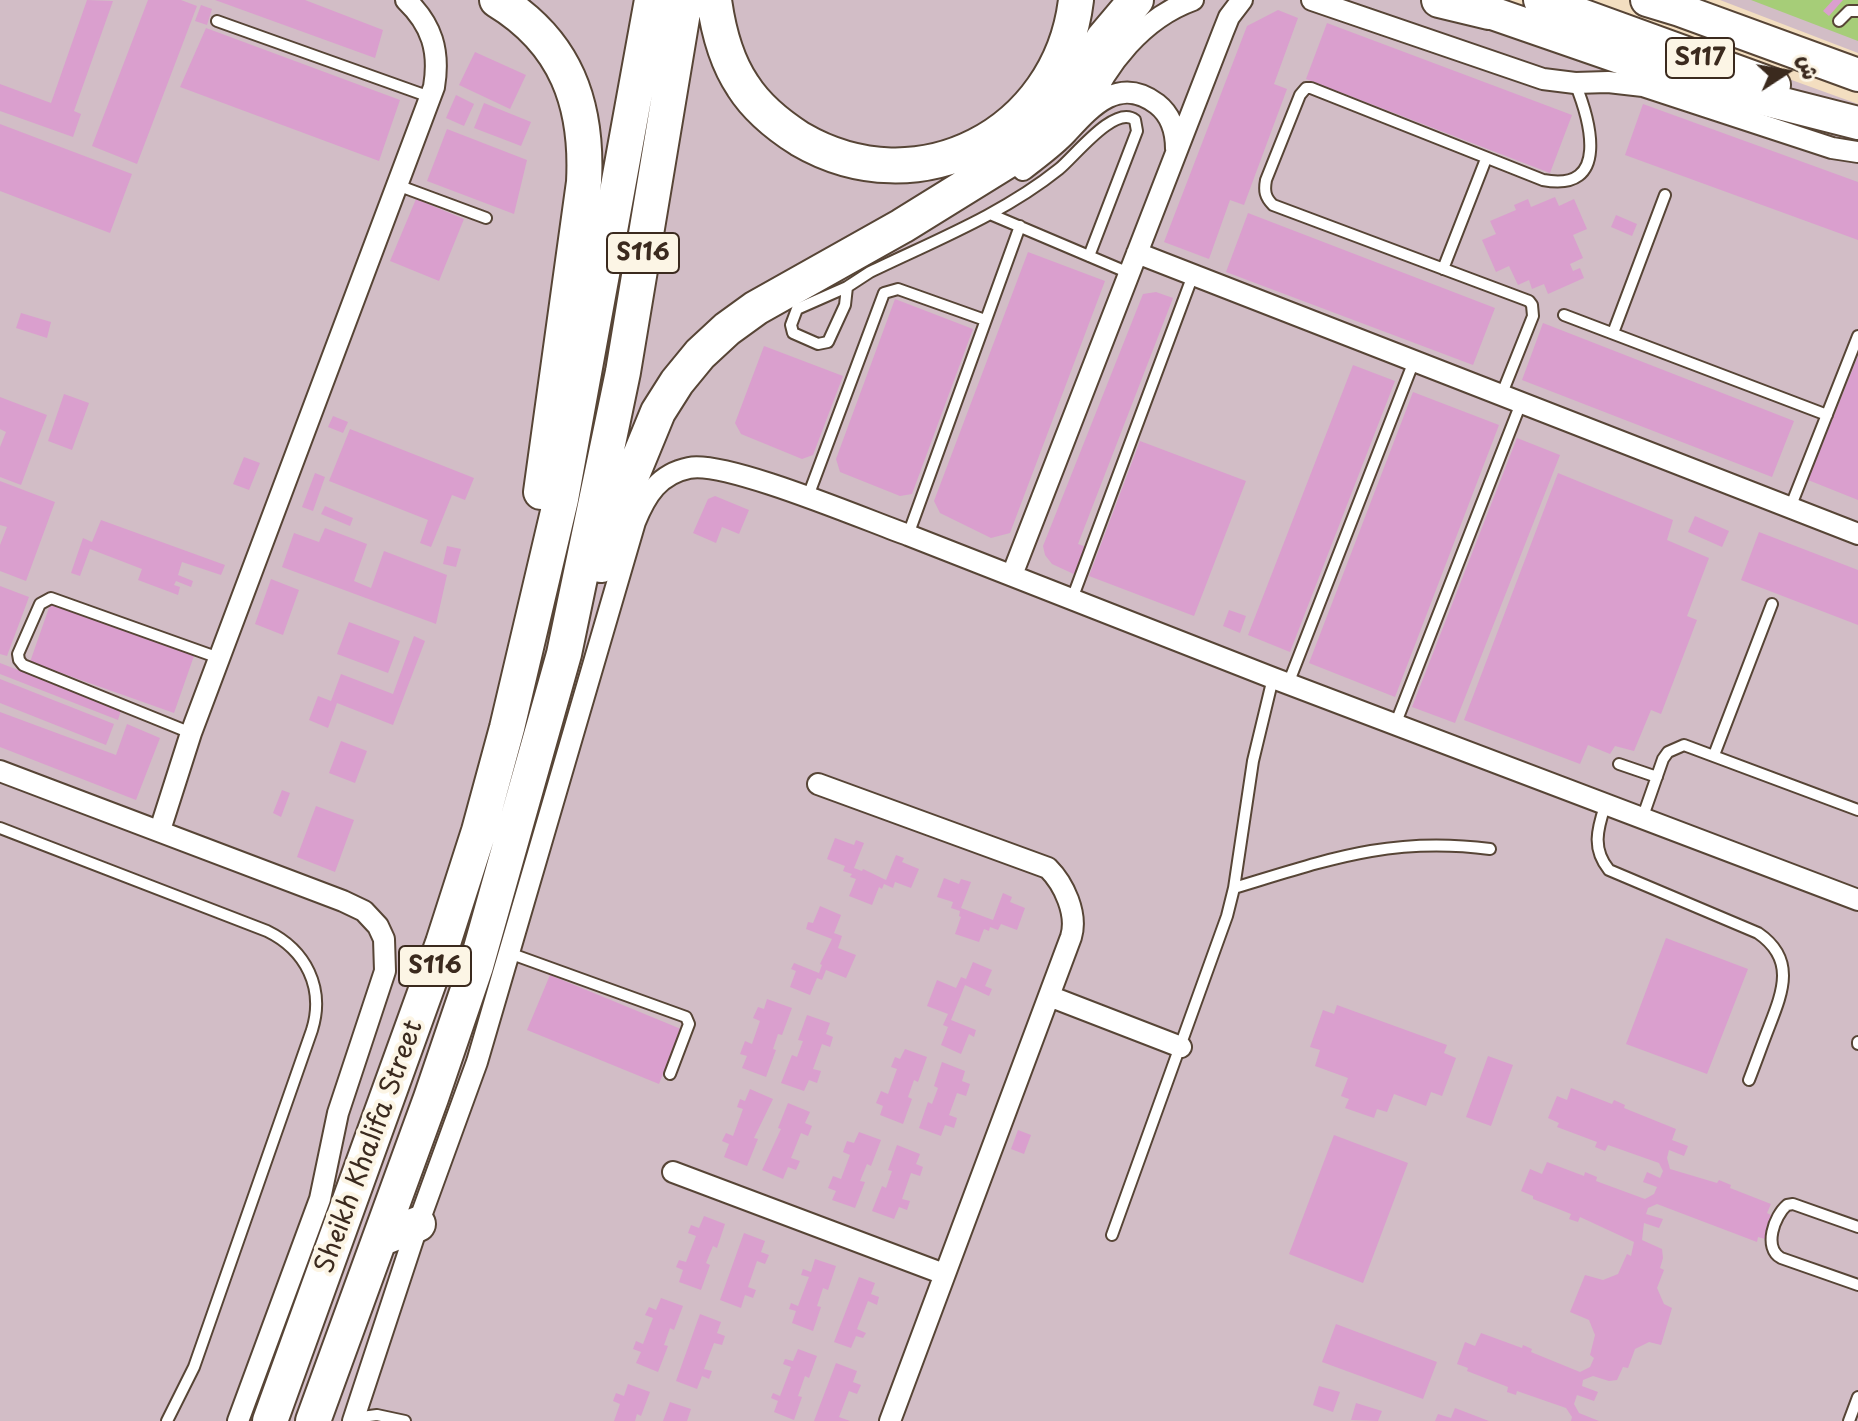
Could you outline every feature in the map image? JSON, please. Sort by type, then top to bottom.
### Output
[{"type":"highway","points":[[497,0],[535,29],[555,52],[577,99],[586,150],[584,182],[525,591],[525,610],[531,628]]},
{"type":"highway","name":"S116","points":[[578,502],[652,0]]},
{"type":"highway","name":"S116","points":[[578,502],[623,372],[685,0]]},
{"type":"highway","points":[[714,0],[724,44],[742,85],[763,112],[815,148],[876,166],[908,166],[936,161],[990,140],[1014,122],[1052,78],[1065,50],[1076,0]]},
{"type":"highway","points":[[564,654],[586,609],[643,445],[658,412],[700,354],[756,308],[902,226],[1032,142],[1073,95],[1103,39],[1136,0]]},
{"type":"highway","points":[[1439,0],[1476,6]]},
{"type":"highway","name":"Sheikh Khalifa Street","points":[[270,1421],[443,943],[479,831],[531,628],[578,502]]},
{"type":"highway","name":"Sheikh Khalifa Street","points":[[313,1421],[476,966],[564,654],[578,502]]},
{"type":"highway","points":[[380,1239],[418,1224]]},
{"type":"main road","name":"S117","points":[[1540,0],[1747,74],[1858,122]]},
{"type":"main road","name":"S117","points":[[1647,0],[1858,75]]},
{"type":"main road","points":[[1476,6],[1677,77],[1858,122]]},
{"type":"street","points":[[160,830],[191,733],[430,97],[437,68],[436,48],[419,12],[406,0]]},
{"type":"street","points":[[1086,112],[1095,89],[1124,50],[1163,15],[1193,0]]},
{"type":"street","points":[[1012,575],[1229,17],[1242,0]]},
{"type":"street","points":[[1312,0],[1527,74],[1575,83],[1608,82],[1643,86],[1832,148],[1858,152]]},
{"type":"street","points":[[902,226],[949,211],[1009,179],[1045,154],[1086,112],[1109,96],[1137,94],[1150,99],[1170,119],[1175,132],[1173,160]]},
{"type":"street","points":[[1137,253],[1858,534]]},
{"type":"street","points":[[353,1420],[418,1224],[477,1062],[643,502],[654,486],[671,474],[690,467],[711,467],[908,535],[1605,806],[1858,900]]},
{"type":"street","points":[[0,771],[343,901],[364,911],[378,926],[384,939],[385,971],[338,1113],[320,1199],[238,1421]]},
{"type":"street","points":[[818,784],[1048,868],[1060,883],[1074,920],[1071,937],[890,1421]]},
{"type":"street","points":[[1049,996],[1181,1047]]},
{"type":"street","points":[[673,1172],[944,1274]]},
{"type":"lane","points":[[1839,21],[1849,11],[1858,11]]},
{"type":"lane","points":[[217,21],[430,97]]},
{"type":"lane","points":[[1395,725],[1511,399],[1533,316],[1532,305],[1273,205],[1264,189],[1266,180],[1300,95],[1306,88],[1311,88],[1486,159],[1556,182],[1569,181],[1588,166],[1591,155],[1588,125],[1575,83]]},
{"type":"lane","points":[[847,287],[845,305],[828,342],[818,344],[793,333],[791,325],[797,309],[990,214],[1059,169],[1110,121],[1121,116],[1131,117],[1135,120],[1137,131],[1089,256]]},
{"type":"lane","points":[[1443,269],[1486,159]]},
{"type":"lane","points":[[397,185],[486,218]]},
{"type":"lane","points":[[1613,333],[1665,195]]},
{"type":"lane","points":[[990,214],[1129,273]]},
{"type":"lane","points":[[908,535],[1020,226]]},
{"type":"lane","points":[[1072,599],[1193,275]]},
{"type":"lane","points":[[807,499],[884,293],[898,289],[985,320]]},
{"type":"lane","points":[[1564,315],[1827,415]]},
{"type":"lane","points":[[1790,508],[1858,336]]},
{"type":"lane","points":[[1112,1235],[1217,947],[1234,888],[1250,777],[1280,681],[1414,361]]},
{"type":"lane","points":[[191,733],[23,665],[18,654],[40,604],[51,598],[219,658]]},
{"type":"lane","points":[[1714,755],[1772,604]]},
{"type":"lane","points":[[1642,819],[1668,752],[1684,745],[1858,810]]},
{"type":"lane","points":[[1619,764],[1657,777]]},
{"type":"lane","points":[[1605,806],[1598,828],[1597,846],[1609,870],[1758,933],[1777,952],[1783,969],[1783,989],[1749,1080]]},
{"type":"lane","points":[[0,828],[267,931],[300,955],[313,979],[317,1006],[312,1030],[194,1367],[167,1421]]},
{"type":"lane","points":[[1234,888],[1366,850],[1428,844],[1490,849]]},
{"type":"lane","points":[[509,953],[686,1017],[689,1024],[670,1074]]},
{"type":"lane","points":[[1858,1227],[1787,1205],[1779,1214],[1770,1246],[1781,1258],[1858,1285]]},
{"type":"lane","points":[[1849,1421],[1856,1410],[1858,1397]]},
{"type":"lane","points":[[353,1420],[377,1415],[405,1421]]},
{"type":"shaded area","points":[[0,0],[1480,0],[1775,74],[1858,104],[1858,1421],[0,1421]]},
{"type":"shaded area","points":[[1720,0],[1858,0],[1858,53]]},
{"type":"green space","points":[[1751,0],[1858,0],[1858,41]]},
{"type":"building","points":[[87,0],[113,1],[74,111],[81,114],[73,137],[0,111],[0,84],[51,103]]},
{"type":"building","points":[[148,0],[181,0],[197,6],[137,164],[92,146]]},
{"type":"building","points":[[215,0],[305,0],[383,30],[375,58]]},
{"type":"building","points":[[1833,0],[1843,0],[1829,16],[1823,11]]},
{"type":"building","points":[[201,5],[212,9],[207,25],[195,21]]},
{"type":"building","points":[[1278,10],[1298,18],[1274,84],[1287,89],[1244,205],[1230,200],[1209,259],[1164,242],[1247,26]]},
{"type":"building","points":[[1327,23],[1572,115],[1550,173],[1306,79]]},
{"type":"building","points":[[206,28],[400,100],[379,161],[180,87]]},
{"type":"building","points":[[475,52],[526,75],[510,109],[459,85]]},
{"type":"building","points":[[456,95],[474,104],[464,126],[446,118]]},
{"type":"building","points":[[484,103],[531,122],[521,146],[474,128]]},
{"type":"building","points":[[1643,104],[1858,182],[1858,240],[1625,155]]},
{"type":"building","points":[[0,124],[132,174],[110,233],[0,191]]},
{"type":"building","points":[[447,129],[527,160],[514,214],[427,181]]},
{"type":"building","points":[[1555,197],[1559,206],[1574,199],[1587,229],[1573,235],[1583,258],[1570,264],[1573,271],[1580,268],[1584,278],[1548,294],[1544,284],[1532,289],[1529,280],[1518,285],[1509,266],[1496,272],[1482,240],[1496,234],[1490,221],[1516,210],[1514,205],[1528,199],[1531,207]]},
{"type":"building","points":[[416,199],[464,219],[439,281],[390,261]]},
{"type":"building","points":[[1248,213],[1495,308],[1473,365],[1226,272]]},
{"type":"building","points":[[1616,215],[1637,224],[1632,236],[1611,227]]},
{"type":"building","points":[[1028,252],[1105,281],[1010,533],[991,538],[940,513],[934,501]]},
{"type":"building","points":[[1156,292],[1173,298],[1078,544],[1089,548],[1078,576],[1052,564],[1043,546],[1143,294]]},
{"type":"building","points":[[895,299],[973,329],[912,494],[900,496],[840,472],[836,459]]},
{"type":"building","points":[[21,313],[51,322],[47,338],[16,328]]},
{"type":"building","points":[[1543,323],[1794,421],[1772,477],[1522,380]]},
{"type":"building","points":[[764,346],[843,376],[813,455],[802,459],[741,434],[735,423]]},
{"type":"building","points":[[1858,356],[1858,500],[1808,480]]},
{"type":"building","points":[[1353,365],[1395,381],[1290,652],[1248,635]]},
{"type":"building","points":[[1413,392],[1499,425],[1395,697],[1309,663]]},
{"type":"building","points":[[64,394],[89,403],[72,450],[48,441]]},
{"type":"building","points":[[0,397],[47,415],[21,485],[0,477],[0,447],[6,432],[0,429]]},
{"type":"building","points":[[333,416],[348,422],[343,433],[328,427]]},
{"type":"building","points":[[350,429],[474,478],[465,500],[452,495],[431,547],[420,543],[428,520],[329,481]]},
{"type":"building","points":[[1517,438],[1560,455],[1455,723],[1412,707]]},
{"type":"building","points":[[1140,441],[1246,481],[1194,616],[1089,576]]},
{"type":"building","points":[[244,457],[260,463],[249,490],[233,484]]},
{"type":"building","points":[[315,473],[325,477],[313,511],[302,507]]},
{"type":"building","points":[[1558,473],[1673,520],[1667,540],[1709,558],[1687,616],[1697,620],[1661,714],[1651,710],[1634,751],[1615,746],[1610,754],[1588,745],[1580,764],[1464,720]]},
{"type":"building","points":[[0,481],[55,502],[26,581],[0,571],[0,545],[7,527],[0,525]]},
{"type":"building","points":[[715,496],[749,510],[739,534],[722,527],[716,543],[693,533],[708,499]]},
{"type":"building","points":[[325,506],[353,518],[350,526],[321,514]]},
{"type":"building","points":[[1695,516],[1729,531],[1722,547],[1688,532]]},
{"type":"building","points":[[101,520],[225,565],[221,575],[182,562],[178,575],[193,581],[191,587],[176,581],[174,585],[180,587],[178,595],[138,580],[142,569],[90,549],[80,576],[71,573],[83,538],[92,542]]},
{"type":"building","points":[[325,528],[367,544],[354,581],[371,588],[384,551],[447,575],[436,624],[282,567],[294,533],[319,542]]},
{"type":"building","points":[[1759,532],[1858,570],[1858,625],[1741,580]]},
{"type":"building","points":[[447,546],[461,549],[456,567],[443,564]]},
{"type":"building","points":[[271,579],[299,590],[283,635],[255,624]]},
{"type":"building","points":[[0,586],[29,597],[7,656],[0,654]]},
{"type":"building","points":[[51,602],[195,653],[174,713],[30,662]]},
{"type":"building","points":[[1229,610],[1246,616],[1240,633],[1223,626]]},
{"type":"building","points":[[349,622],[400,641],[388,673],[337,654]]},
{"type":"building","points":[[414,636],[425,641],[393,725],[337,703],[328,728],[309,720],[318,696],[331,701],[341,674],[393,694]]},
{"type":"building","points":[[0,663],[121,710],[118,720],[0,674]]},
{"type":"building","points":[[0,679],[114,724],[106,745],[0,703]]},
{"type":"building","points":[[0,712],[116,755],[127,724],[160,738],[136,800],[0,747]]},
{"type":"building","points":[[341,741],[367,751],[355,783],[329,773]]},
{"type":"building","points":[[282,790],[290,793],[281,817],[273,813]]},
{"type":"building","points":[[316,806],[354,820],[335,872],[297,857]]},
{"type":"building","points":[[835,838],[854,845],[856,840],[864,843],[854,868],[886,880],[896,855],[904,858],[902,862],[919,869],[911,888],[895,882],[893,888],[884,884],[882,889],[879,887],[872,905],[849,896],[856,879],[843,871],[845,866],[827,859]]},
{"type":"building","points":[[944,878],[959,884],[961,879],[971,882],[961,908],[993,920],[1003,893],[1012,897],[1010,902],[1025,908],[1017,930],[1001,924],[998,930],[990,927],[989,931],[984,929],[979,942],[955,934],[960,911],[951,908],[953,902],[937,897]]},
{"type":"building","points":[[820,906],[841,915],[834,933],[842,936],[838,948],[856,955],[846,978],[826,970],[822,980],[817,978],[810,995],[790,987],[796,971],[791,969],[794,963],[819,973],[832,939],[806,929],[808,922],[813,923]]},
{"type":"building","points":[[1666,938],[1748,969],[1707,1074],[1626,1044]]},
{"type":"building","points":[[973,962],[992,970],[985,986],[992,989],[989,996],[965,985],[951,1020],[976,1030],[974,1037],[969,1034],[961,1054],[941,1045],[948,1027],[943,1025],[948,1014],[927,1006],[937,980],[956,988],[961,977],[966,979]]},
{"type":"building","points":[[550,975],[681,1029],[659,1084],[527,1030]]},
{"type":"building","points":[[767,999],[792,1008],[782,1035],[778,1034],[766,1077],[742,1068],[747,1056],[740,1054],[745,1041],[752,1044],[760,1021],[753,1018],[758,1007],[764,1009]]},
{"type":"building","points":[[1337,1005],[1447,1045],[1444,1053],[1456,1058],[1442,1096],[1431,1092],[1426,1106],[1394,1094],[1387,1112],[1377,1109],[1374,1118],[1345,1108],[1349,1099],[1341,1096],[1348,1078],[1315,1066],[1320,1050],[1310,1047],[1323,1010],[1334,1014]]},
{"type":"building","points":[[807,1015],[830,1023],[826,1034],[833,1037],[830,1047],[822,1044],[813,1069],[821,1071],[817,1083],[809,1080],[804,1091],[781,1083],[792,1055],[797,1057],[803,1041],[798,1040]]},
{"type":"building","points":[[905,1049],[927,1057],[918,1082],[914,1080],[908,1097],[912,1099],[903,1124],[880,1115],[883,1106],[876,1103],[881,1091],[888,1094],[897,1069],[891,1067],[895,1057],[900,1059]]},
{"type":"building","points":[[1488,1056],[1513,1065],[1491,1126],[1466,1117]]},
{"type":"building","points":[[942,1062],[965,1071],[962,1081],[970,1084],[966,1096],[957,1093],[949,1115],[957,1118],[954,1128],[945,1125],[941,1136],[919,1128],[928,1102],[932,1104],[938,1088],[934,1086]]},
{"type":"building","points":[[1571,1088],[1612,1104],[1614,1100],[1625,1105],[1624,1108],[1676,1129],[1672,1140],[1688,1146],[1684,1156],[1669,1150],[1667,1158],[1670,1169],[1731,1185],[1730,1188],[1771,1204],[1767,1213],[1773,1216],[1765,1239],[1758,1237],[1757,1242],[1657,1204],[1648,1208],[1646,1214],[1663,1219],[1659,1228],[1644,1223],[1642,1240],[1662,1249],[1660,1268],[1664,1270],[1657,1288],[1664,1304],[1672,1308],[1661,1345],[1649,1342],[1635,1349],[1628,1368],[1623,1367],[1617,1380],[1593,1376],[1583,1380],[1582,1386],[1598,1392],[1594,1401],[1577,1395],[1574,1404],[1579,1413],[1599,1421],[1571,1421],[1566,1408],[1517,1391],[1516,1395],[1507,1392],[1508,1387],[1457,1364],[1465,1342],[1475,1346],[1481,1333],[1522,1348],[1523,1345],[1532,1349],[1531,1352],[1580,1372],[1590,1367],[1594,1358],[1590,1355],[1595,1335],[1589,1320],[1570,1312],[1585,1275],[1603,1280],[1618,1274],[1627,1254],[1631,1256],[1634,1242],[1580,1217],[1578,1222],[1569,1219],[1571,1214],[1521,1191],[1530,1169],[1542,1174],[1547,1162],[1584,1176],[1585,1172],[1597,1177],[1596,1181],[1645,1199],[1654,1194],[1657,1187],[1643,1182],[1647,1172],[1660,1178],[1663,1171],[1659,1163],[1608,1145],[1605,1151],[1595,1147],[1597,1142],[1557,1127],[1559,1123],[1548,1118],[1557,1096],[1567,1100]]},
{"type":"building","points":[[750,1089],[773,1099],[754,1138],[758,1139],[747,1166],[724,1157],[729,1144],[722,1141],[726,1133],[733,1136],[743,1109],[737,1107],[740,1099],[745,1101]]},
{"type":"building","points":[[788,1103],[810,1112],[805,1123],[812,1126],[808,1136],[801,1133],[791,1158],[800,1161],[796,1170],[788,1167],[783,1179],[762,1170],[781,1129],[778,1128]]},
{"type":"building","points":[[1018,1130],[1031,1135],[1024,1154],[1011,1149]]},
{"type":"building","points":[[859,1132],[881,1140],[871,1166],[867,1164],[860,1181],[865,1182],[855,1208],[832,1200],[836,1191],[828,1188],[833,1176],[841,1179],[850,1155],[843,1152],[847,1141],[854,1143]]},
{"type":"building","points":[[1334,1135],[1408,1163],[1363,1283],[1289,1254]]},
{"type":"building","points":[[897,1145],[920,1154],[916,1164],[923,1167],[920,1176],[911,1173],[902,1199],[910,1201],[907,1210],[899,1207],[894,1219],[872,1211],[882,1186],[886,1188],[892,1171],[888,1170]]},
{"type":"building","points":[[704,1216],[725,1224],[717,1248],[713,1246],[706,1263],[710,1265],[701,1290],[679,1282],[683,1270],[676,1267],[679,1260],[686,1262],[696,1236],[688,1233],[691,1225],[699,1228]]},
{"type":"building","points":[[744,1233],[765,1241],[761,1252],[769,1255],[765,1264],[757,1261],[748,1287],[756,1290],[753,1298],[745,1295],[741,1308],[720,1300]]},
{"type":"building","points":[[815,1259],[836,1266],[828,1290],[823,1288],[813,1331],[792,1323],[796,1311],[789,1309],[791,1303],[798,1306],[809,1277],[801,1275],[803,1269],[811,1272]]},
{"type":"building","points":[[859,1277],[875,1283],[871,1294],[879,1297],[877,1305],[868,1301],[857,1329],[866,1333],[863,1338],[856,1336],[851,1348],[834,1342]]},
{"type":"building","points":[[661,1298],[683,1306],[674,1330],[670,1328],[664,1345],[668,1346],[658,1372],[636,1363],[641,1352],[633,1349],[636,1341],[643,1344],[653,1318],[645,1315],[649,1307],[656,1310]]},
{"type":"building","points":[[700,1314],[721,1322],[717,1333],[725,1336],[722,1345],[714,1343],[704,1369],[712,1371],[709,1379],[702,1376],[697,1389],[676,1381]]},
{"type":"building","points":[[1336,1324],[1437,1362],[1423,1399],[1322,1362]]},
{"type":"building","points":[[798,1349],[817,1356],[809,1378],[805,1376],[794,1420],[774,1412],[778,1401],[771,1398],[773,1393],[780,1396],[791,1367],[783,1364],[785,1359],[793,1361]]},
{"type":"building","points":[[836,1363],[857,1371],[853,1382],[861,1385],[857,1394],[849,1391],[839,1417],[850,1421],[814,1421]]},
{"type":"building","points":[[628,1384],[650,1392],[641,1416],[637,1414],[635,1421],[614,1421],[620,1404],[613,1401],[616,1393],[624,1396]]},
{"type":"building","points":[[1319,1386],[1340,1392],[1333,1412],[1313,1405]]},
{"type":"building","points":[[670,1402],[691,1409],[687,1421],[663,1421]]},
{"type":"building","points":[[1356,1403],[1382,1411],[1378,1421],[1351,1420]]},
{"type":"building","points":[[1455,1408],[1489,1421],[1435,1421],[1438,1414],[1451,1418]]}]
